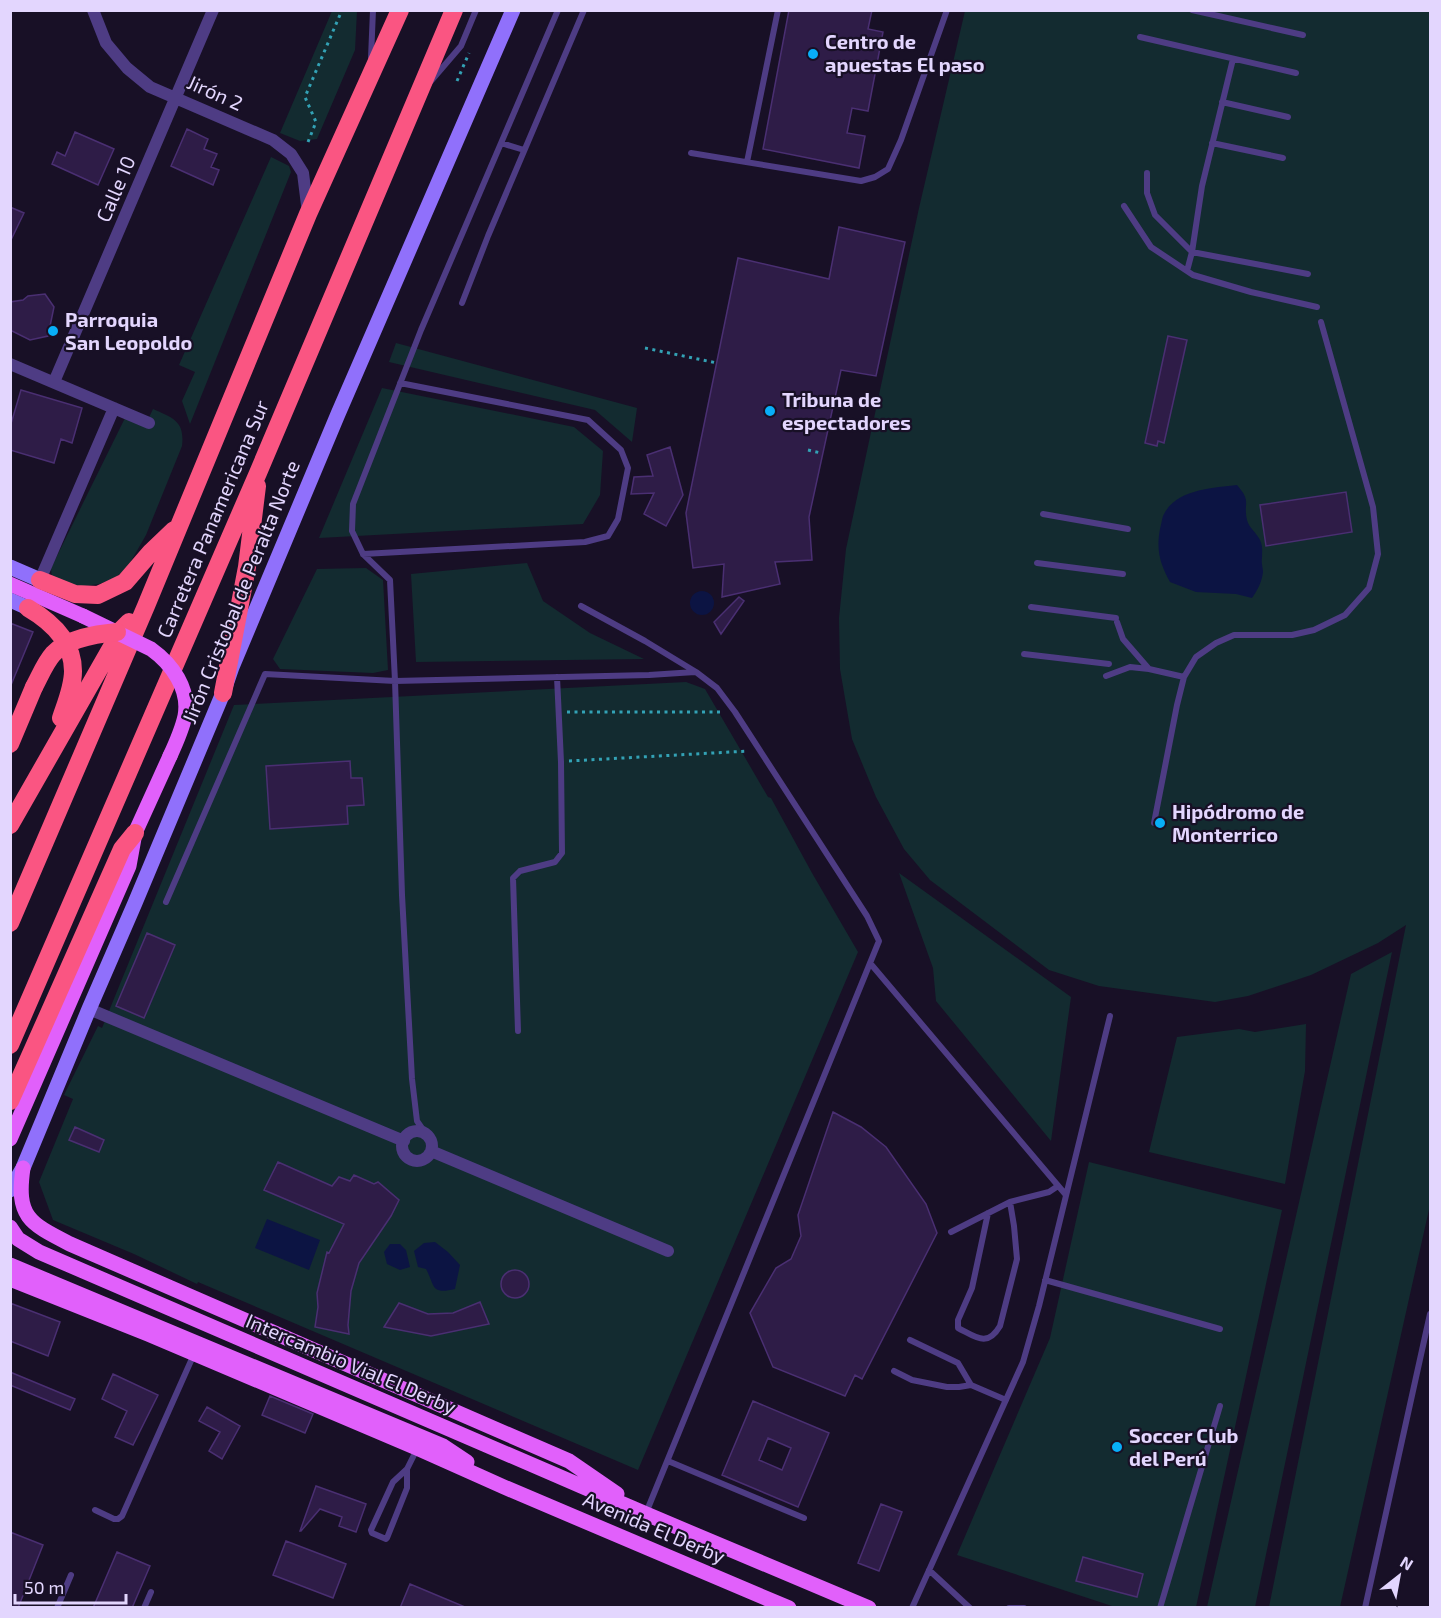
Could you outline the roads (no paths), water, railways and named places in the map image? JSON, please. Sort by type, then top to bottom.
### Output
[{"type":"highway","name":"Carretera Panamericana Sur","points":[[10,923],[146,606],[308,214],[400,10]]},
{"type":"highway","name":"Carretera Panamericana Sur","points":[[10,1045],[258,473],[454,10]]},
{"type":"highway","points":[[223,693],[247,567],[258,473]]},
{"type":"highway","points":[[40,580],[75,594],[98,595],[125,582],[178,526]]},
{"type":"highway","points":[[10,825],[122,629],[146,606]]},
{"type":"highway","points":[[28,608],[42,616],[58,631],[69,648],[73,671],[69,694],[47,759]]},
{"type":"highway","points":[[10,744],[34,687],[53,654],[63,646],[77,640],[117,632]]},
{"type":"highway","points":[[10,1101],[122,849],[135,833]]},
{"type":"main road","points":[[10,584],[151,649],[161,656],[175,673],[182,687],[185,703],[181,731],[135,833],[129,866],[10,1139]]},
{"type":"main road","points":[[23,1168],[21,1193],[23,1207],[33,1223],[40,1228],[70,1244],[569,1461],[646,1514]]},
{"type":"main road","name":"Intercambio Vial El Derby","points":[[10,1227],[18,1239],[39,1252],[646,1514]]},
{"type":"main road","points":[[10,1265],[443,1446],[504,1487]]},
{"type":"main road","points":[[10,1279],[194,1353],[504,1487]]},
{"type":"main road","name":"Avenida El Derby","points":[[504,1487],[789,1608]]},
{"type":"main road","name":"Avenida El Derby","points":[[646,1514],[869,1608]]},
{"type":"street","name":"Jirón 2","points":[[93,10],[106,43],[127,68],[150,87],[279,143],[291,154],[303,174],[308,214]]},
{"type":"street","name":"Calle 10","points":[[54,382],[213,10]]},
{"type":"street","name":"Jirón Cristobal de Peralta Norte","points":[[10,1190],[23,1168],[338,414],[513,10]]},
{"type":"street","points":[[10,364],[149,423]]},
{"type":"street","points":[[10,567],[40,580],[114,408]]},
{"type":"street","points":[[10,600],[28,608]]},
{"type":"street","points":[[89,1009],[404,1141]]},
{"type":"street","points":[[413,1132],[426,1134],[431,1142],[431,1151],[426,1158],[413,1160],[405,1155],[404,1141],[413,1132]]},
{"type":"street","points":[[431,1151],[668,1251]]},
{"type":"lane","points":[[371,76],[373,10]]},
{"type":"lane","points":[[417,98],[461,46],[476,10]]},
{"type":"lane","points":[[426,1134],[417,1121],[412,1079],[402,895],[390,580],[363,554],[352,531],[353,504],[421,330],[558,10]]},
{"type":"lane","points":[[462,303],[584,10]]},
{"type":"lane","points":[[747,162],[778,10]]},
{"type":"lane","points":[[691,153],[861,182],[875,177],[888,169],[901,140],[946,10]]},
{"type":"lane","points":[[1192,10],[1303,35]]},
{"type":"lane","points":[[1140,37],[1296,73]]},
{"type":"lane","points":[[1187,271],[1202,186],[1233,59]]},
{"type":"lane","points":[[1222,102],[1288,117]]},
{"type":"lane","points":[[501,143],[524,150]]},
{"type":"lane","points":[[1212,143],[1283,158]]},
{"type":"lane","points":[[1147,173],[1147,193],[1155,215],[1192,252],[1308,274]]},
{"type":"lane","points":[[1124,206],[1151,247],[1193,275],[1251,292],[1317,307]]},
{"type":"lane","points":[[1154,823],[1184,677],[1196,657],[1216,643],[1234,635],[1292,635],[1314,630],[1345,615],[1369,588],[1378,554],[1373,507],[1321,322]]},
{"type":"lane","points":[[363,554],[585,542],[608,536],[618,519],[628,468],[621,450],[588,420],[400,383]]},
{"type":"lane","points":[[1044,514],[1128,529]]},
{"type":"lane","points":[[1037,563],[1123,574]]},
{"type":"lane","points":[[581,606],[645,641],[696,672],[717,688],[735,712],[867,916],[879,941],[646,1514]]},
{"type":"lane","points":[[1031,607],[1117,620],[1123,639],[1149,669]]},
{"type":"lane","points":[[1024,654],[1109,664]]},
{"type":"lane","points":[[1106,676],[1130,667],[1184,677]]},
{"type":"lane","points":[[166,902],[265,674],[395,681],[696,672]]},
{"type":"lane","points":[[518,1031],[513,878],[520,871],[555,862],[562,853],[557,677]]},
{"type":"lane","points":[[870,963],[1066,1195]]},
{"type":"lane","points":[[912,1608],[1023,1362],[1110,1016]]},
{"type":"lane","points":[[951,1232],[1010,1202],[1049,1192],[1058,1186]]},
{"type":"lane","points":[[988,1213],[972,1288],[958,1320],[958,1328],[977,1338],[987,1339],[995,1335],[1000,1326],[1017,1259],[1010,1202]]},
{"type":"lane","points":[[1045,1280],[1220,1329]]},
{"type":"lane","points":[[1365,1608],[1431,1314]]},
{"type":"lane","points":[[910,1340],[958,1363],[971,1385]]},
{"type":"lane","points":[[95,1510],[114,1519],[122,1516],[194,1353]]},
{"type":"lane","points":[[894,1371],[912,1380],[947,1387],[971,1385],[1006,1400]]},
{"type":"lane","points":[[1161,1608],[1220,1406]]},
{"type":"lane","points":[[407,1469],[407,1488],[386,1539],[372,1533],[371,1530],[393,1482],[407,1469],[417,1448]]},
{"type":"lane","points":[[668,1461],[804,1518]]},
{"type":"lane","points":[[929,1570],[970,1608]]},
{"type":"lane","points":[[57,1608],[71,1575]]},
{"type":"lane","points":[[144,1608],[151,1593]]},
{"type":"lane","points":[[1009,1608],[1024,1608]]},
{"type":"place","name":"Centro de apuestas El paso","points":[[813,54]]},
{"type":"place","name":"Parroquia San Leopoldo","points":[[53,331]]},
{"type":"place","name":"Tribuna de espectadores","points":[[770,411]]},
{"type":"place","name":"Hipódromo de Monterrico","points":[[1160,823]]},
{"type":"place","name":"Soccer Club del Perú","points":[[1117,1447]]}]
